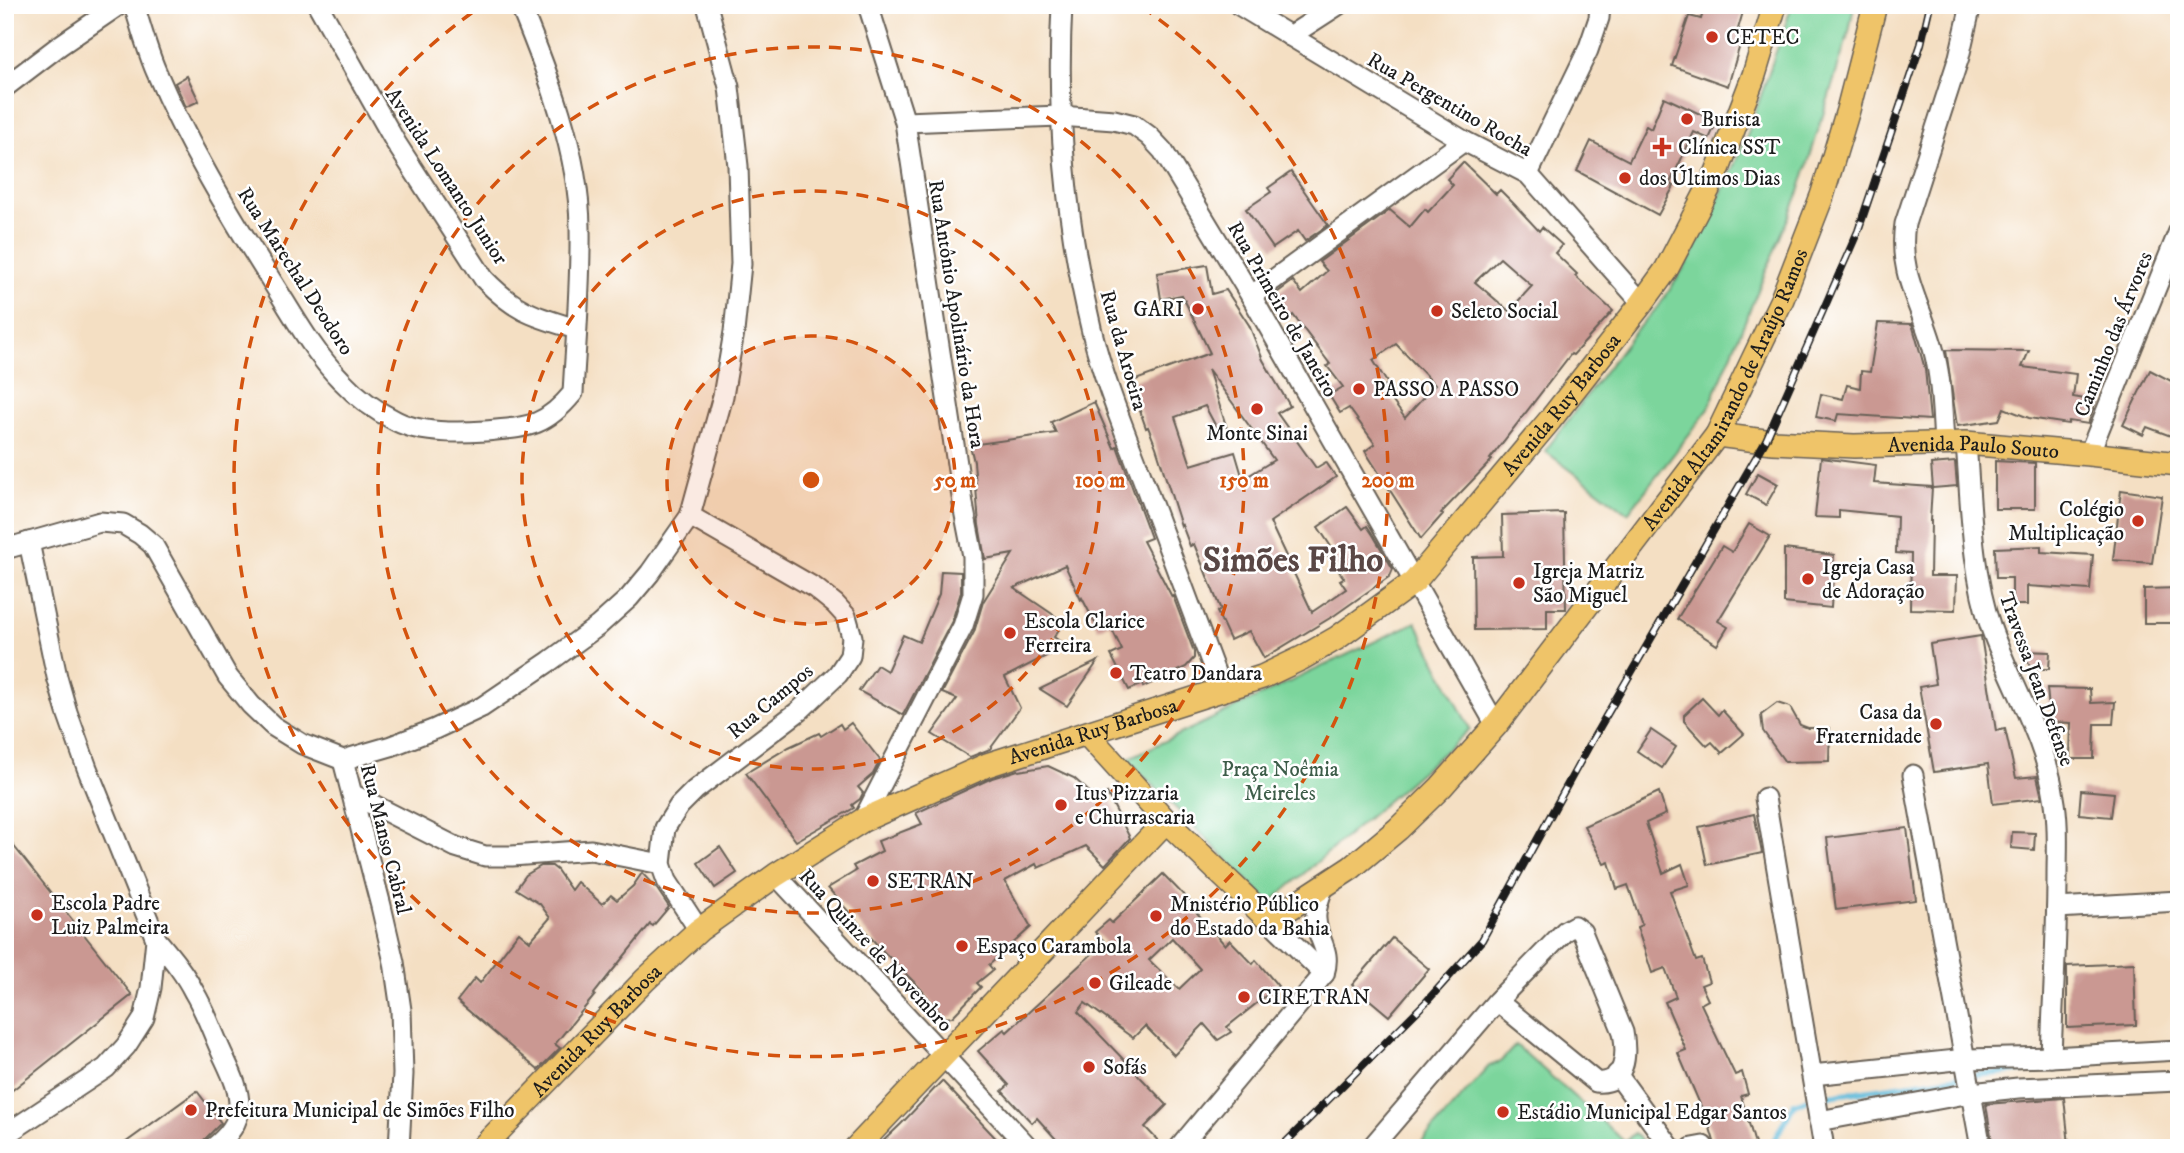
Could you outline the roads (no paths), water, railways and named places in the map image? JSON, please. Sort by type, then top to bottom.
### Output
[{"type":"main road","name":"Avenida Ruy Barbosa","points":[[482,1148],[645,980],[699,930],[776,875],[863,820],[988,765],[1262,677],[1302,658],[1369,617],[1414,582],[1550,420],[1666,270],[1717,172],[1754,75],[1775,5]]},
{"type":"main road","name":"Avenida Altamirando de Araújo Ramos","points":[[1270,921],[1351,868],[1398,830],[1441,787],[1496,725],[1717,435],[1782,299],[1822,196],[1875,5]]},
{"type":"main road","name":"Avenida Paulo Souto","points":[[1717,435],[1773,442],[1854,446],[1955,443],[2179,464]]},
{"type":"main road","points":[[1087,734],[1166,821],[1270,921]]},
{"type":"main road","points":[[856,1148],[1166,821]]},
{"type":"street","points":[[5,87],[120,5]]},
{"type":"street","name":"Rua Marechal Deodoro","points":[[134,5],[155,69],[181,123],[233,220],[301,328],[341,380],[373,407],[399,423],[438,432],[475,432],[523,427],[544,420],[558,411],[573,393],[580,225],[572,162],[553,90],[520,5]]},
{"type":"street","name":"Avenida Lomanto Junior","points":[[318,5],[396,143],[484,279],[517,308],[576,328]]},
{"type":"street","points":[[343,760],[435,729],[482,706],[550,661],[598,626],[629,598],[690,516],[723,396],[734,332],[741,264],[738,166],[729,87],[707,5]]},
{"type":"street","name":"Rua Antônio Apolinário da Hora","points":[[863,820],[963,626],[973,594],[973,556],[905,122],[868,5]]},
{"type":"street","name":"Rua da Aroeira","points":[[1062,5],[1060,116],[1065,183],[1076,260],[1092,334],[1111,394],[1222,691]]},
{"type":"street","name":"Rua Pergentino Rocha","points":[[1239,5],[1464,141],[1528,174],[1642,303]]},
{"type":"street","points":[[1290,36],[1338,5]]},
{"type":"street","points":[[1528,174],[1588,50],[1599,18],[1600,5]]},
{"type":"street","name":"Travessa Jean Defense","points":[[1971,5],[1959,57],[1905,225],[1902,243],[1909,281],[1927,328],[1955,443],[1979,586],[1990,625],[2047,765],[2054,795],[2057,823],[2057,908],[2051,1057]]},
{"type":"street","name":"Rua Primeiro de Janeiro","points":[[905,122],[1060,116],[1114,120],[1134,125],[1149,136],[1163,151],[1251,296],[1496,725]]},
{"type":"street","points":[[1251,296],[1464,141]]},
{"type":"street","name":"Caminho das Árvores","points":[[2089,454],[2179,231]]},
{"type":"street","name":"Rua Campos","points":[[661,864],[665,828],[680,806],[695,790],[799,711],[838,674],[850,656],[852,638],[846,616],[815,588],[690,516]]},
{"type":"street","name":"Rua Manso Cabral","points":[[5,550],[100,522],[123,524],[140,534],[153,545],[228,677],[251,705],[273,726],[302,744],[343,760],[394,962],[401,1010],[403,1074],[400,1148]]},
{"type":"street","points":[[29,542],[57,677],[87,768],[156,939],[195,993],[238,1093],[239,1110],[234,1125],[214,1148]]},
{"type":"street","points":[[1913,775],[1981,1148]]},
{"type":"street","points":[[352,794],[456,847],[485,856],[591,849],[661,864],[667,881],[699,930]]},
{"type":"street","points":[[1765,798],[1824,1148]]},
{"type":"street","name":"Rua Quinze de Novembro","points":[[776,875],[1029,1148]]},
{"type":"street","points":[[1179,1148],[1324,974],[1328,961],[1315,919],[1324,886]]},
{"type":"street","points":[[2057,908],[2179,901]]},
{"type":"street","points":[[1270,921],[1324,974]]},
{"type":"street","points":[[1371,1148],[1497,1001],[1565,931],[1574,926],[1582,932],[1623,1032],[1625,1063],[1607,1082],[1596,1082],[1497,1001]]},
{"type":"street","points":[[5,1135],[106,1068],[126,1046],[144,1017],[151,988],[156,939]]},
{"type":"street","points":[[1812,1075],[1966,1059],[2179,1050]]},
{"type":"street","points":[[1617,1074],[1671,1148]]},
{"type":"street","points":[[1819,1121],[1971,1093],[2063,1085],[2179,1081]]},
{"type":"waterway","points":[[1976,1075],[2082,1065]]},
{"type":"waterway","points":[[1822,1097],[1959,1077]]},
{"type":"waterway","points":[[1770,1148],[1794,1104],[1806,1100]]},
{"type":"railway","points":[[1280,1148],[1427,1001],[1482,940],[1591,742],[1766,440],[1858,231],[1921,44],[1930,5]]},
{"type":"place","name":"CETEC","points":[[1712,37]]},
{"type":"place","name":"Burista","points":[[1687,119]]},
{"type":"place","name":"Clínica SST","points":[[1662,147]]},
{"type":"place","name":"dos Últimos Dias","points":[[1625,178]]},
{"type":"place","name":"GARI","points":[[1198,309]]},
{"type":"place","name":"Seleto Social","points":[[1437,311]]},
{"type":"place","name":"PASSO A PASSO","points":[[1359,389]]},
{"type":"place","name":"Monte Sinai","points":[[1257,409]]},
{"type":"place","name":"Colégio Multiplicação","points":[[2138,521]]},
{"type":"place","name":"Igreja Casa de Adoração","points":[[1808,579]]},
{"type":"place","name":"Igreja Matriz São Miguel","points":[[1519,583]]},
{"type":"place","name":"Escola Clarice Ferreira","points":[[1010,633]]},
{"type":"place","name":"Teatro Dandara","points":[[1116,673]]},
{"type":"place","name":"Casa da Fraternidade","points":[[1936,724]]},
{"type":"place","name":"Itus Pizzaria e Churrascaria","points":[[1061,805]]},
{"type":"place","name":"SETRAN","points":[[873,881]]},
{"type":"place","name":"Escola Padre Luiz Palmeira","points":[[37,915]]},
{"type":"place","name":"Mnistério Público do Estado da Bahia","points":[[1156,916]]},
{"type":"place","name":"Espaço Carambola","points":[[962,946]]},
{"type":"place","name":"Gileade","points":[[1095,983]]},
{"type":"place","name":"CIRETRAN","points":[[1244,997]]},
{"type":"place","name":"Sofás","points":[[1089,1067]]},
{"type":"place","name":"Prefeitura Municipal de Simões Filho","points":[[191,1110]]},
{"type":"place","name":"Estádio Municipal Edgar Santos","points":[[1503,1112]]},
{"type":"district","name":"Simões Filho","points":[[1293,559]]},
{"type":"park label","name":"Praça Noêmia Meireles","points":[[1280,781]]}]
